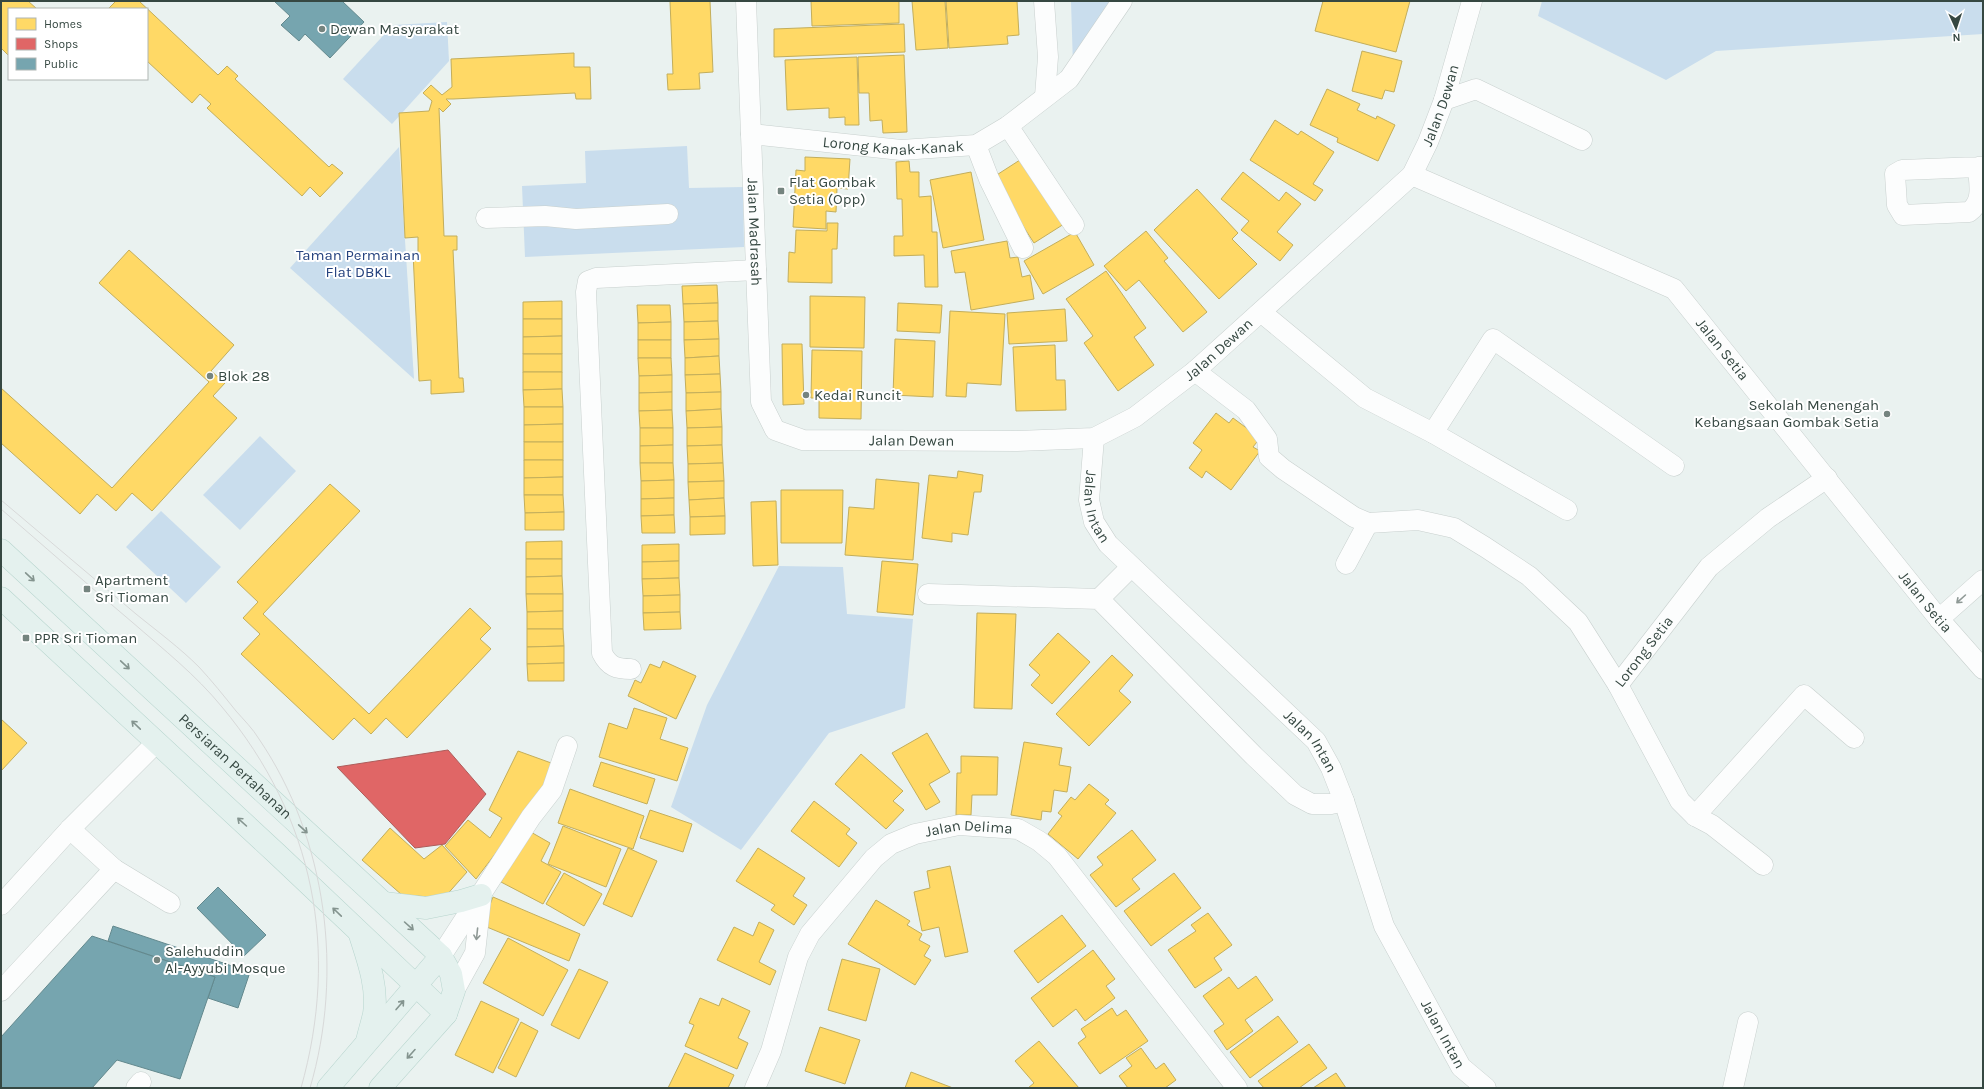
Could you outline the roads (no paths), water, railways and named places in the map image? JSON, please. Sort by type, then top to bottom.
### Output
[{"type":"main road","name":"Persiaran Pertahanan","points":[[1,550],[442,956],[451,974],[454,991]]},
{"type":"main road","points":[[1,598],[277,854],[446,1014]]},
{"type":"main road","points":[[384,903],[426,908],[461,901],[481,895]]},
{"type":"main road","points":[[360,934],[372,974],[375,993],[374,1013],[366,1044]]},
{"type":"main road","points":[[328,1088],[442,956]]},
{"type":"main road","points":[[380,1088],[446,1014],[454,991]]},
{"type":"street","name":"Jalan Madrasah","points":[[746,1],[761,402],[775,430],[803,440]]},
{"type":"street","points":[[1044,1],[1048,57],[1045,96]]},
{"type":"street","name":"Lorong Kanak-Kanak","points":[[751,134],[902,150],[976,145],[1008,126],[1069,79],[1122,1]]},
{"type":"street","name":"Jalan Dewan","points":[[803,440],[1017,441],[1094,438],[1135,417],[1195,371],[1412,175],[1428,142],[1444,100],[1470,2]]},
{"type":"street","points":[[1444,100],[1476,89],[1582,140]]},
{"type":"street","points":[[1008,126],[1074,225]]},
{"type":"street","points":[[976,145],[989,179],[1022,248]]},
{"type":"street","name":"Jalan Setia","points":[[1412,175],[1674,289],[1939,619],[1983,669]]},
{"type":"street","points":[[486,218],[545,216],[576,218],[668,214]]},
{"type":"street","points":[[631,669],[619,669],[611,665],[606,661],[602,653],[586,292],[588,281],[596,278],[756,270]]},
{"type":"street","points":[[1261,312],[1365,398],[1433,433],[1567,510]]},
{"type":"street","points":[[1433,433],[1493,339],[1674,466]]},
{"type":"street","points":[[1195,371],[1246,410],[1267,439],[1270,457],[1274,461],[1354,517],[1368,523],[1418,520],[1454,528],[1529,576],[1578,622],[1618,685]]},
{"type":"street","name":"Jalan Intan","points":[[1094,438],[1090,500],[1094,522],[1108,544],[1316,741],[1332,768],[1384,926],[1461,1067],[1486,1088]]},
{"type":"street","name":"Lorong Setia","points":[[1762,865],[1712,825],[1695,816],[1680,801],[1618,685],[1709,567],[1768,518],[1827,478]]},
{"type":"street","points":[[1346,564],[1368,523]]},
{"type":"street","points":[[1099,599],[1131,566]]},
{"type":"street","points":[[1939,619],[1983,580]]},
{"type":"street","points":[[928,594],[1099,599],[1295,796],[1312,804],[1330,804],[1344,801]]},
{"type":"street","points":[[1695,816],[1804,695],[1854,738]]},
{"type":"street","points":[[1,905],[70,829],[156,743]]},
{"type":"street","points":[[442,956],[531,817],[552,790],[567,746]]},
{"type":"street","name":"Jalan Delima","points":[[755,1088],[771,1052],[798,957],[810,934],[874,858],[891,844],[915,834],[959,825],[1018,829],[1039,841],[1057,856],[1237,1088]]},
{"type":"street","points":[[70,829],[114,869],[170,903]]},
{"type":"street","points":[[1,992],[114,869]]},
{"type":"street","points":[[454,991],[475,953],[481,895]]},
{"type":"street","points":[[1733,1088],[1748,1022]]},
{"type":"tram line","points":[[1,500],[192,660],[254,732],[282,778],[300,820],[314,863],[323,908],[327,953],[326,999],[320,1044],[310,1088]]},
{"type":"tram line","points":[[1,509],[167,652],[212,695],[253,749],[279,794],[298,840],[311,887],[317,936],[318,986],[313,1037],[301,1088]]},
{"type":"place","name":"Dewan Masyarakat","points":[[322,29]]},
{"type":"place","name":"Flat Gombak Setia (Opp)","points":[[781,191]]},
{"type":"place","name":"Blok 28","points":[[210,376]]},
{"type":"place","name":"Kedai Runcit","points":[[806,395]]},
{"type":"place","name":"Sekolah Menengah Kebangsaan Gombak Setia","points":[[1887,414]]},
{"type":"place","name":"Apartment Sri Tioman","points":[[87,589]]},
{"type":"place","name":"PPR Sri Tioman","points":[[26,638]]},
{"type":"place","name":"Salehuddin Al-Ayyubi Mosque","points":[[157,960]]},
{"type":"park label","name":"Taman Permainan Flat DBKL","points":[[358,264]]}]
